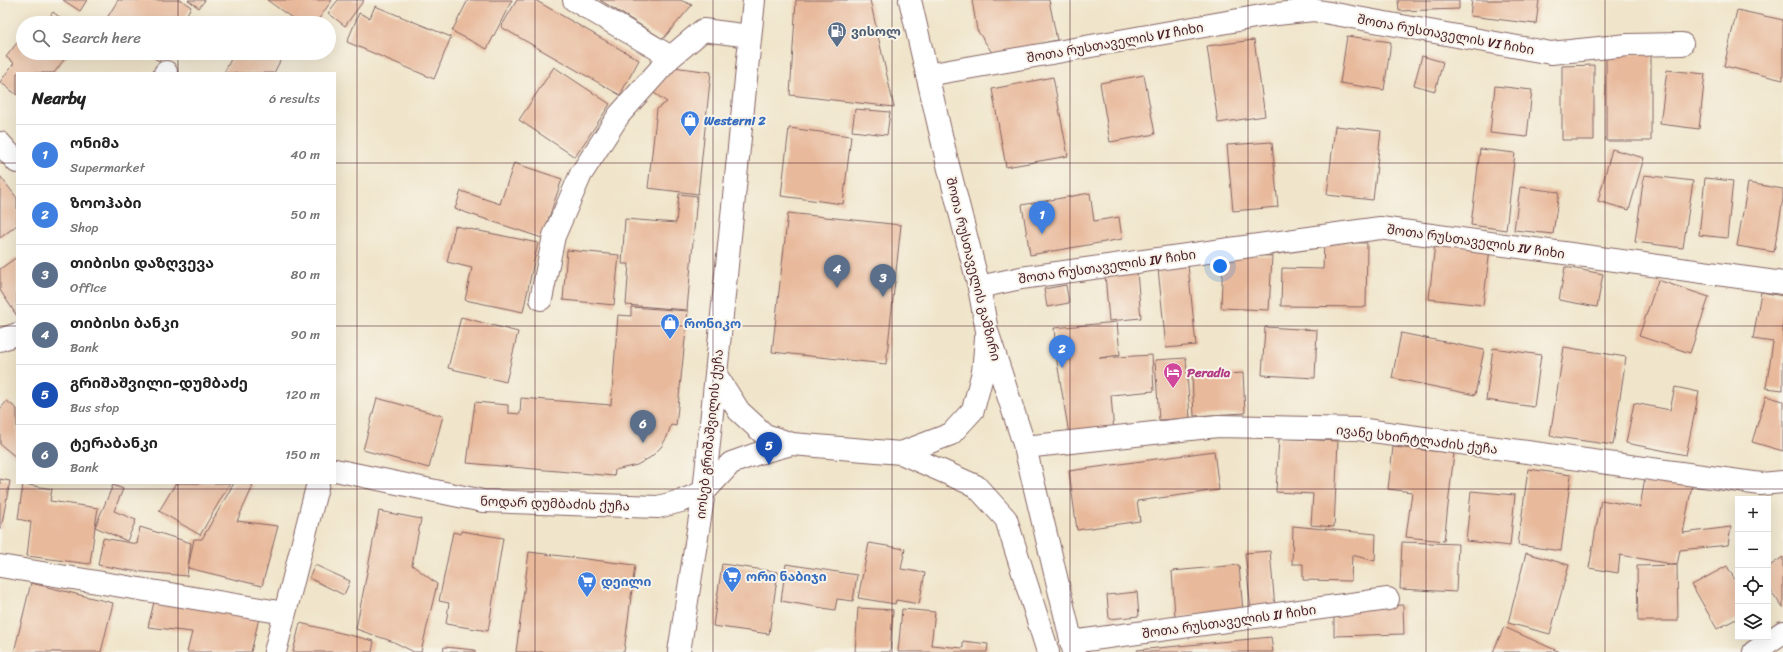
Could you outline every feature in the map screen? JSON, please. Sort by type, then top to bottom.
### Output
[{"type":"street","points":[[574,0],[671,57]]},
{"type":"street","name":"იოსებ გრიშაშვილის ქუჩა","points":[[679,652],[704,492],[754,0]]},
{"type":"street","name":"შოთა რუსთაველის გამზირი","points":[[910,0],[979,287],[987,331],[1025,447],[1072,647]]},
{"type":"street","name":"შოთა რუსთაველის VI ჩიხი","points":[[927,75],[1261,16],[1313,10],[1551,53],[1628,45],[1682,44]]},
{"type":"street","points":[[541,299],[554,236],[581,174],[619,115],[671,57],[703,30],[750,36]]},
{"type":"street","name":"შოთა რუსთაველის IV ჩიხი","points":[[979,287],[1021,278],[1380,228],[1783,283]]},
{"type":"street","points":[[901,453],[951,434],[973,410],[983,372],[987,331]]},
{"type":"street","points":[[0,340],[16,334]]},
{"type":"street","points":[[716,374],[739,411],[765,435],[792,444],[901,453],[976,486],[1006,519],[1048,652]]},
{"type":"street","name":"ივანე სხირტლაძის ქუჩა","points":[[1025,447],[1218,426],[1358,429],[1761,484],[1783,482]]},
{"type":"street","points":[[704,492],[731,462],[792,444]]},
{"type":"street","name":"ნოდარ დუმბაძის ქუჩა","points":[[336,470],[483,501],[658,507],[681,501],[704,492]]},
{"type":"street","points":[[275,652],[318,484]]},
{"type":"street","points":[[0,566],[285,613]]},
{"type":"street","name":"შოთა რუსთაველის II ჩიხი","points":[[1072,647],[1388,599]]},
{"type":"street","points":[[1754,652],[1783,632]]},
{"type":"building","points":[[63,0],[87,0],[80,11]]},
{"type":"building","points":[[118,0],[181,0],[191,7],[186,16],[108,16]]},
{"type":"building","points":[[188,0],[205,0],[199,8]]},
{"type":"building","points":[[267,0],[332,0],[321,16],[289,16]]},
{"type":"building","points":[[338,0],[364,0],[345,26],[336,19],[336,16],[332,16],[328,13]]},
{"type":"building","points":[[468,0],[512,0],[487,49],[452,31]]},
{"type":"building","points":[[517,0],[535,0],[639,60],[620,95],[501,27]]},
{"type":"building","points":[[600,0],[680,0],[692,5],[663,39]]},
{"type":"building","name":"ვისოლ","points":[[796,0],[870,0],[894,107],[790,95]]},
{"type":"building","points":[[972,0],[1049,0],[1057,40],[993,54],[977,30]]},
{"type":"building","points":[[1398,0],[1459,0],[1459,9],[1399,11]]},
{"type":"building","points":[[1472,0],[1539,0],[1536,24],[1470,16]]},
{"type":"building","points":[[375,6],[451,37],[434,79],[347,42],[359,13],[370,18]]},
{"type":"building","points":[[1737,10],[1783,20],[1783,80],[1724,66]]},
{"type":"building","points":[[53,12],[58,16],[50,16]]},
{"type":"building","points":[[1347,36],[1391,42],[1384,90],[1340,83]]},
{"type":"building","points":[[1254,40],[1265,116],[1218,123],[1207,46]]},
{"type":"building","points":[[16,44],[16,60],[64,60],[55,72],[16,72],[16,94],[0,82],[14,63],[6,57]]},
{"type":"building","points":[[1606,53],[1651,54],[1651,141],[1606,141]]},
{"type":"building","points":[[1422,56],[1443,62],[1435,91],[1414,85]]},
{"type":"building","points":[[230,60],[280,60],[274,72],[224,72]]},
{"type":"building","points":[[1594,65],[1594,140],[1562,140],[1562,66]]},
{"type":"building","points":[[554,67],[610,104],[575,157],[519,120]]},
{"type":"building","points":[[673,67],[711,72],[698,194],[648,188],[657,109],[667,102],[654,93]]},
{"type":"building","points":[[1667,70],[1705,74],[1699,129],[1660,124]]},
{"type":"building","points":[[1144,75],[1155,134],[1110,142],[1100,83]]},
{"type":"building","points":[[1053,77],[1068,156],[1006,167],[992,89]]},
{"type":"building","points":[[1495,86],[1532,90],[1527,137],[1490,133]]},
{"type":"building","points":[[855,109],[890,112],[887,135],[852,131]]},
{"type":"building","points":[[1335,126],[1381,131],[1373,200],[1327,195]]},
{"type":"building","points":[[789,128],[851,136],[843,204],[781,196]]},
{"type":"building","points":[[1272,142],[1278,207],[1233,211],[1227,145]]},
{"type":"building","points":[[1480,149],[1515,153],[1506,230],[1471,225]]},
{"type":"building","points":[[1612,149],[1644,158],[1629,210],[1598,201]]},
{"type":"building","points":[[514,163],[562,179],[542,238],[455,209],[461,191],[500,204]]},
{"type":"building","points":[[1644,175],[1693,181],[1683,248],[1635,242]]},
{"type":"building","points":[[0,176],[16,197],[16,226],[0,238]]},
{"type":"building","points":[[1705,178],[1733,181],[1727,238],[1699,235]]},
{"type":"building","points":[[1748,183],[1783,189],[1783,199],[1774,252],[1737,246]]},
{"type":"building","points":[[1520,187],[1559,192],[1553,234],[1514,230]]},
{"type":"building","points":[[1090,193],[1094,221],[1119,217],[1122,239],[1030,255],[1022,205]]},
{"type":"building","points":[[679,194],[697,196],[687,310],[626,305],[629,264],[622,264],[625,219],[676,223]]},
{"type":"building","points":[[788,213],[901,225],[886,364],[772,352]]},
{"type":"building","points":[[455,226],[538,243],[523,312],[465,300],[472,268],[447,262]]},
{"type":"building","points":[[1324,242],[1367,243],[1366,307],[1281,306],[1282,268],[1323,269]]},
{"type":"building","points":[[1435,243],[1490,249],[1483,305],[1429,299]]},
{"type":"building","points":[[567,250],[619,255],[614,305],[563,300]]},
{"type":"building","points":[[1223,254],[1272,256],[1269,310],[1221,308]]},
{"type":"building","points":[[1187,255],[1196,345],[1166,348],[1157,258]]},
{"type":"building","points":[[16,258],[16,314],[0,290],[0,269]]},
{"type":"building","points":[[1565,267],[1603,274],[1597,307],[1559,300]]},
{"type":"building","points":[[1137,272],[1141,318],[1109,321],[1105,275]]},
{"type":"building","points":[[1658,280],[1709,297],[1690,353],[1639,336]]},
{"type":"building","points":[[1066,285],[1069,303],[1047,307],[1044,289]]},
{"type":"building","points":[[1761,292],[1783,296],[1783,390],[1766,388],[1773,342],[1753,339]]},
{"type":"building","points":[[631,307],[688,311],[676,426],[671,425],[667,437],[661,447],[651,457],[637,465],[615,470],[614,476],[467,463],[475,402],[508,405],[508,413],[520,414],[521,398],[611,405],[618,315],[631,316]]},
{"type":"building","points":[[461,317],[518,332],[506,382],[448,368]]},
{"type":"building","points":[[1117,322],[1120,355],[1099,358],[1152,355],[1154,391],[1111,395],[1114,433],[1069,434],[1057,362],[1054,328]]},
{"type":"building","points":[[1265,327],[1317,330],[1315,378],[1262,375]]},
{"type":"building","points":[[1401,333],[1484,350],[1475,395],[1392,378]]},
{"type":"building","points":[[1564,347],[1626,357],[1613,445],[1550,436]]},
{"type":"building","points":[[1493,348],[1541,355],[1534,407],[1486,400]]},
{"type":"building","name":"Peradia","points":[[1186,358],[1190,418],[1159,420],[1155,360]]},
{"type":"building","points":[[1243,373],[1245,413],[1194,416],[1192,376]]},
{"type":"building","points":[[1675,387],[1699,392],[1686,455],[1626,443],[1634,403],[1670,410]]},
{"type":"building","points":[[1766,396],[1783,401],[1783,451],[1752,442]]},
{"type":"building","points":[[377,398],[443,416],[429,468],[363,450]]},
{"type":"building","points":[[7,401],[16,408],[16,457],[0,444],[0,409]]},
{"type":"building","points":[[1279,438],[1338,441],[1334,527],[1311,525],[1313,494],[1276,492]]},
{"type":"building","points":[[1393,447],[1454,453],[1444,541],[1406,537],[1412,492],[1388,489]]},
{"type":"building","points":[[1214,451],[1219,490],[1137,501],[1140,521],[1077,530],[1069,471]]},
{"type":"building","points":[[1528,469],[1571,475],[1561,551],[1518,545]]},
{"type":"building","points":[[1645,477],[1692,485],[1683,533],[1731,527],[1728,545],[1680,550],[1677,565],[1620,555],[1618,573],[1589,568],[1601,500],[1640,507]]},
{"type":"building","points":[[0,479],[10,481],[1,528],[0,528]]},
{"type":"building","points":[[23,484],[52,489],[50,501],[98,508],[90,564],[27,556],[31,522],[18,519]]},
{"type":"building","points":[[175,484],[229,484],[200,535],[159,511]]},
{"type":"building","points":[[233,484],[250,484],[253,486],[237,521],[278,526],[262,586],[188,568],[194,539],[202,539]]},
{"type":"building","points":[[113,485],[123,489],[114,511],[136,520],[127,541],[95,527]]},
{"type":"building","points":[[1471,491],[1515,495],[1510,546],[1466,541]]},
{"type":"building","points":[[379,511],[421,519],[412,565],[437,584],[421,652],[414,652],[394,642],[356,629]]},
{"type":"building","points":[[1293,526],[1376,534],[1375,561],[1352,555],[1351,581],[1303,580],[1303,564],[1292,564]]},
{"type":"building","points":[[140,527],[191,543],[187,576],[133,571],[98,565],[103,538],[137,544]]},
{"type":"building","points":[[461,531],[503,538],[488,631],[446,624],[449,603],[439,601],[453,532],[461,534]]},
{"type":"building","points":[[1402,542],[1458,544],[1456,592],[1400,589]]},
{"type":"building","points":[[869,543],[905,549],[901,569],[925,573],[919,604],[896,600],[895,604],[858,598]]},
{"type":"building","points":[[1270,551],[1275,608],[1251,611],[1245,553]]},
{"type":"building","points":[[529,552],[635,565],[624,652],[516,652]]},
{"type":"building","points":[[1526,553],[1569,565],[1550,634],[1508,623]]},
{"type":"building","points":[[1783,557],[1783,608],[1771,591],[1771,565]]},
{"type":"building","points":[[722,564],[778,572],[769,634],[713,626]]},
{"type":"building","points":[[786,564],[857,575],[853,601],[837,599],[835,610],[781,601]]},
{"type":"building","points":[[315,565],[350,581],[344,595],[309,578]]},
{"type":"building","points":[[1239,565],[1243,612],[1175,617],[1172,571]]},
{"type":"building","points":[[1677,565],[1678,621],[1638,621],[1637,566]]},
{"type":"building","points":[[1727,566],[1735,580],[1735,620],[1717,629],[1692,585]]},
{"type":"building","points":[[31,583],[113,603],[101,652],[14,652]]},
{"type":"building","points":[[1137,592],[1139,616],[1109,619],[1107,595]]},
{"type":"building","points":[[155,598],[259,618],[251,652],[187,652],[192,632],[148,627]]},
{"type":"building","points":[[1403,605],[1404,634],[1334,636],[1334,608]]},
{"type":"building","points":[[858,608],[893,610],[890,652],[855,652]]},
{"type":"building","points":[[902,609],[935,612],[931,645],[963,648],[963,641],[988,644],[987,652],[898,652]]},
{"type":"building","points":[[300,623],[374,641],[372,652],[293,652]]},
{"type":"building","points":[[1504,627],[1560,652],[1493,652]]},
{"type":"building","points":[[1271,637],[1273,652],[1138,652],[1137,650]]},
{"type":"building","points":[[444,647],[475,650],[475,652],[443,652]]},
{"type":"place","name":"ვისოლ","points":[[837,48]]},
{"type":"place","name":"Westerni 2","points":[[690,137]]},
{"type":"place","name":"ონიმა","points":[[1042,234]]},
{"type":"place","name":"თიბისი ბანკი","points":[[837,288]]},
{"type":"place","name":"თიბისი დაზღვევა","points":[[883,297]]},
{"type":"place","name":"რონიკო","points":[[670,340]]},
{"type":"place","name":"ზოოჰაბი","points":[[1062,368]]},
{"type":"place","name":"Peradia","points":[[1173,389]]},
{"type":"place","name":"ტერაბანკი","points":[[643,443]]},
{"type":"place","name":"გრიშაშვილი-დუმბაძე","points":[[769,465]]},
{"type":"place","name":"ორი ნაბიჯი","points":[[732,593]]},
{"type":"place","name":"დეილი","points":[[587,598]]}]
